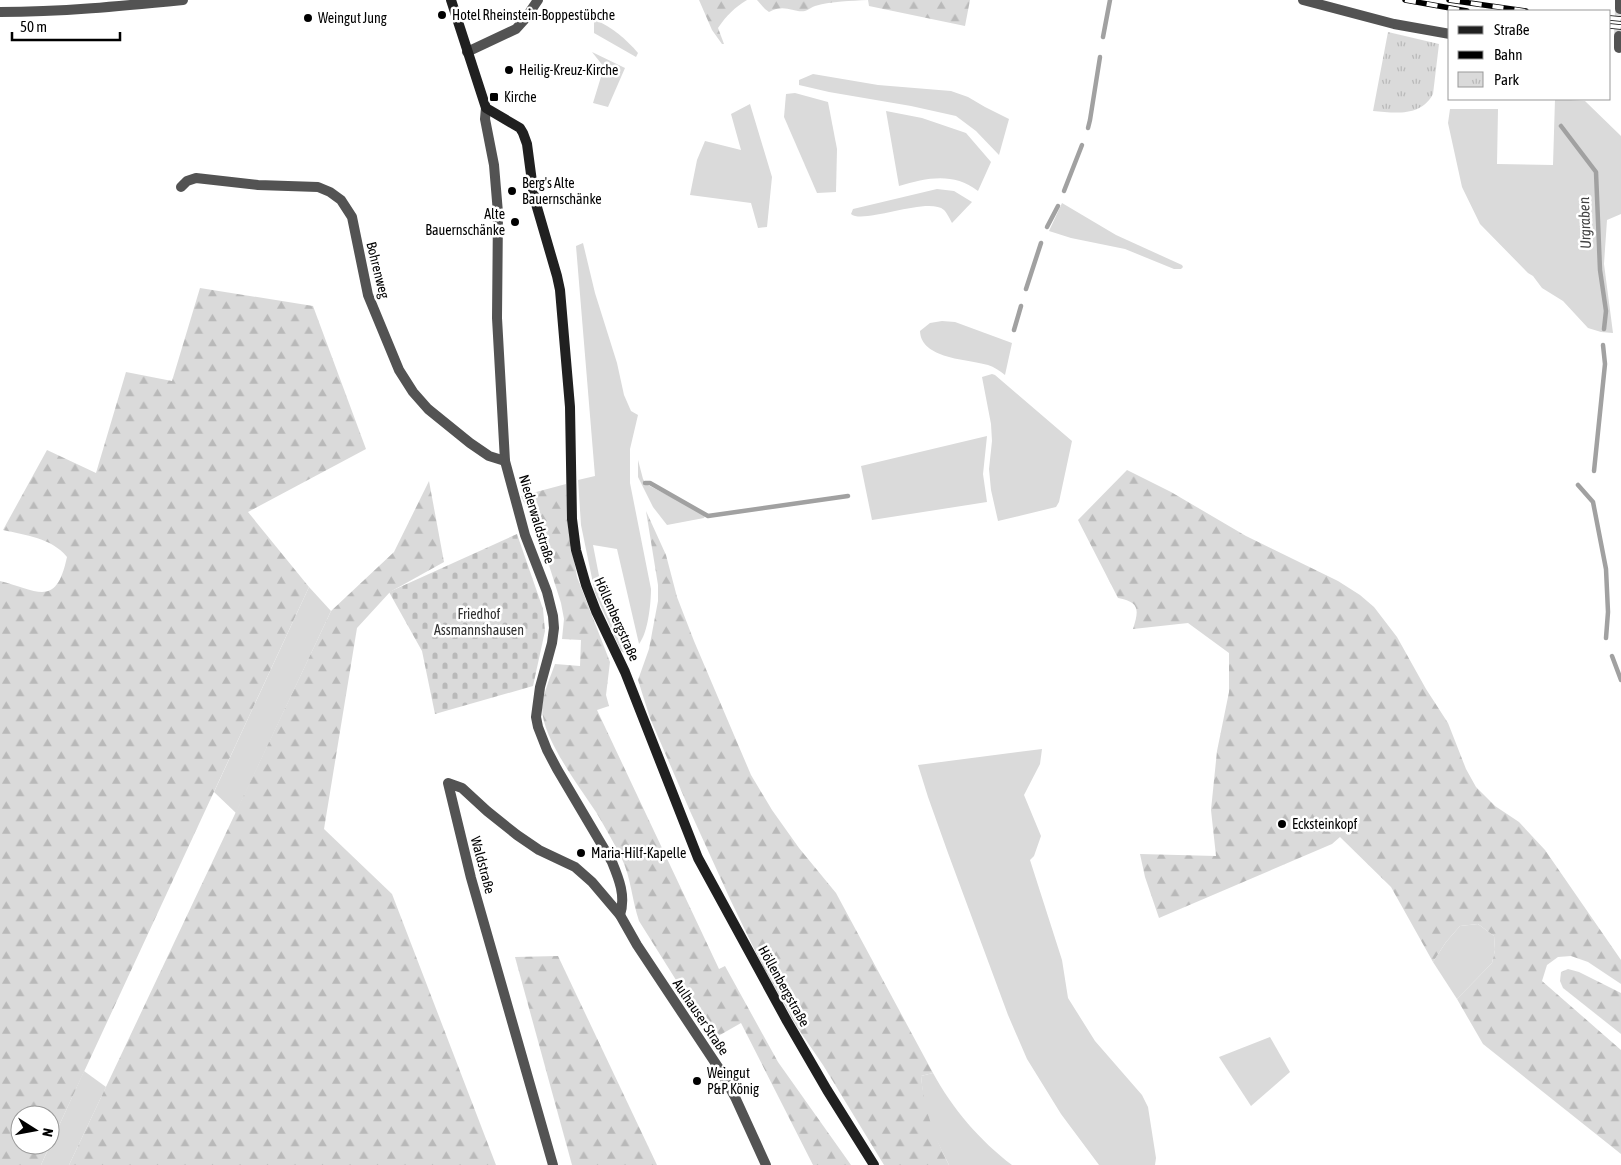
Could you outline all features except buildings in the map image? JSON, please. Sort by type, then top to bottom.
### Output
[{"type":"main road","points":[[451,0],[486,108]]},
{"type":"main road","name":"Höllenbergstraße","points":[[486,108],[520,128],[525,138],[535,202],[557,276],[570,407],[572,519],[576,550],[586,585],[596,611],[625,672],[698,858],[787,1021],[874,1165]]},
{"type":"street","points":[[0,12],[96,8],[183,0]]},
{"type":"street","points":[[1302,0],[1394,24],[1448,34]]},
{"type":"street","points":[[467,52],[516,29],[535,1]]},
{"type":"street","points":[[1617,48],[1619,36]]},
{"type":"street","name":"Niederwaldstraße","points":[[486,108],[485,119],[494,165],[497,198],[497,318],[505,460],[525,535],[553,613],[552,643],[536,707],[538,727],[557,769],[612,862],[621,885],[623,907],[620,914]]},
{"type":"street","name":"Bohrenweg","points":[[181,187],[187,181],[196,178],[258,185],[318,187],[330,192],[341,200],[352,216],[368,295],[404,378],[428,409],[476,447],[490,456],[505,460]]},
{"type":"street","name":"Waldstraße","points":[[553,1165],[471,878],[448,783],[462,788],[487,811],[539,850],[575,867],[592,882],[620,914]]},
{"type":"street","name":"Aulhauser Straße","points":[[620,914],[637,945],[720,1070],[735,1096],[766,1165]]},
{"type":"green space","points":[[699,0],[747,0],[731,12],[718,28],[724,44],[722,44],[712,30]]},
{"type":"green space","points":[[757,0],[868,0],[828,3],[805,11],[780,8],[769,12]]},
{"type":"green space","points":[[868,0],[970,0],[965,26],[869,6]]},
{"type":"green space","points":[[594,19],[623,38],[638,53],[636,57],[594,33]]},
{"type":"green space","points":[[1388,32],[1439,44],[1433,94],[1422,107],[1415,110],[1398,113],[1373,111]]},
{"type":"green space","points":[[592,52],[625,68],[608,107],[593,103],[604,67]]},
{"type":"green space","points":[[813,74],[878,85],[951,91],[968,97],[1009,119],[999,155],[976,131],[956,116],[799,85],[799,80]]},
{"type":"green space","points":[[795,93],[828,102],[837,149],[836,192],[817,193],[784,117],[786,94]]},
{"type":"green space","points":[[1555,100],[1585,101],[1621,136],[1621,214],[1607,220],[1604,264],[1613,333],[1588,328],[1563,301],[1542,288],[1533,276],[1480,224],[1462,187],[1448,123],[1450,109],[1498,109],[1497,164],[1553,165]]},
{"type":"green space","points":[[750,104],[772,177],[767,227],[758,228],[751,203],[690,195],[697,160],[705,141],[741,150],[731,114]]},
{"type":"green space","points":[[886,111],[922,118],[966,133],[991,162],[978,191],[959,181],[940,178],[899,186]]},
{"type":"green space","points":[[937,189],[954,191],[972,202],[952,223],[944,210],[936,207],[924,206],[868,216],[851,214],[853,209]]},
{"type":"green space","points":[[1062,203],[1116,235],[1183,267],[1181,269],[1174,269],[1125,249],[1071,238],[1049,231]]},
{"type":"green space","points":[[583,243],[595,293],[617,363],[624,395],[631,411],[638,415],[630,449],[630,483],[651,589],[647,626],[639,644],[617,549],[593,545],[602,591],[628,651],[626,654],[621,651],[595,593],[581,525],[578,480],[595,476],[576,246]]},
{"type":"green space","points":[[200,288],[313,306],[366,449],[248,512],[309,587],[60,1124],[60,1105],[10,1105],[10,1155],[46,1155],[41,1165],[0,1165],[0,581],[35,591],[44,592],[51,590],[63,573],[67,557],[54,545],[46,541],[3,530],[47,450],[96,473],[126,372],[172,381]]},
{"type":"green space","points":[[942,321],[955,322],[1012,343],[1005,375],[988,365],[946,356],[928,347],[922,340],[920,331],[930,323]]},
{"type":"green space","points":[[992,374],[1072,441],[1059,502],[1056,507],[998,521],[991,490],[989,469],[992,441],[991,424],[982,377]]},
{"type":"green space","points":[[987,436],[983,474],[987,502],[872,520],[861,466]]},
{"type":"green space","points":[[638,460],[646,484],[700,512],[705,516],[704,518],[667,525],[653,507],[638,477]]},
{"type":"green space","points":[[1127,470],[1171,492],[1246,536],[1338,581],[1360,595],[1374,607],[1397,637],[1426,689],[1448,723],[1466,769],[1476,787],[1495,806],[1519,822],[1545,850],[1621,960],[1621,984],[1588,962],[1571,956],[1558,957],[1547,965],[1542,981],[1621,1050],[1621,1154],[1483,1044],[1457,999],[1492,963],[1495,950],[1494,936],[1478,924],[1460,926],[1446,942],[1433,962],[1391,887],[1340,837],[1332,844],[1159,918],[1145,877],[1140,854],[1216,856],[1211,810],[1217,751],[1229,692],[1229,653],[1188,623],[1133,629],[1137,612],[1136,608],[1130,602],[1118,598],[1078,520]]},
{"type":"green space","points":[[429,481],[444,562],[390,592],[357,628],[324,829],[392,894],[496,1165],[69,1165],[331,611],[394,552]]},
{"type":"green space","points":[[566,484],[568,526],[577,577],[610,662],[606,695],[609,706],[597,710],[719,969],[725,966],[778,1062],[851,1165],[813,1165],[741,1023],[713,1039],[639,921],[622,859],[596,812],[571,776],[548,733],[542,708],[547,686],[555,664],[580,666],[581,640],[562,639],[564,619],[561,603],[540,537],[521,496]]},
{"type":"green space","points":[[646,511],[666,555],[677,597],[694,641],[751,775],[772,810],[799,848],[836,893],[933,1073],[921,1076],[925,1101],[930,1122],[949,1165],[884,1165],[823,1065],[797,1027],[760,961],[730,899],[650,718],[638,680],[649,649],[658,601],[658,585]]},
{"type":"green space","name":"Friedhof Assmannshausen","points":[[517,534],[543,609],[545,631],[533,686],[435,714],[422,651],[389,592]]},
{"type":"green space","points":[[309,587],[331,611],[236,813],[214,792]]},
{"type":"green space","points":[[1042,749],[1040,764],[1024,795],[1041,836],[1034,856],[1030,860],[1062,960],[1068,998],[1095,1041],[1142,1095],[1148,1107],[1156,1158],[1155,1165],[1099,1165],[1061,1114],[1027,1059],[1008,1015],[948,853],[918,765]]},
{"type":"green space","points":[[1478,924],[1494,936],[1495,950],[1492,963],[1457,999],[1433,962],[1446,942],[1460,926]]},
{"type":"green space","points":[[558,956],[657,1165],[572,1165],[515,957]]},
{"type":"green space","points":[[1568,969],[1579,972],[1621,993],[1621,1034],[1563,988],[1560,981],[1561,972]]},
{"type":"green space","points":[[1270,1037],[1290,1072],[1251,1106],[1219,1057]]},
{"type":"green space","points":[[84,1071],[106,1087],[69,1165],[41,1165],[46,1155],[60,1155],[60,1123]]},
{"type":"green space","points":[[933,1073],[949,1099],[978,1135],[1012,1165],[949,1165],[932,1131],[924,1104],[921,1076]]},
{"type":"waterway","points":[[1103,37],[1110,0]]},
{"type":"waterway","points":[[1088,128],[1100,57]]},
{"type":"waterway","name":"Urgraben","points":[[1561,126],[1596,172],[1600,270],[1606,311],[1604,329]]},
{"type":"waterway","points":[[1064,191],[1082,145]]},
{"type":"waterway","points":[[1047,227],[1058,206]]},
{"type":"waterway","points":[[1026,289],[1041,243]]},
{"type":"waterway","points":[[1014,330],[1021,306]]},
{"type":"waterway","name":"Urgraben","points":[[1594,471],[1605,364],[1603,345]]},
{"type":"waterway","points":[[645,483],[650,483],[708,516],[848,496]]},
{"type":"waterway","name":"Urgraben","points":[[1578,485],[1593,502],[1606,569],[1608,612],[1606,638]]},
{"type":"waterway","name":"Urgraben","points":[[1612,656],[1621,680]]},
{"type":"tunnel","points":[[1619,36],[1620,9]]},
{"type":"railway","points":[[1405,0],[1461,10]]},
{"type":"railway","points":[[1449,0],[1519,10]]},
{"type":"railway","points":[[1611,18],[1621,19]]},
{"type":"railway","points":[[1611,26],[1621,27]]},
{"type":"place","name":"Hotel Rheinstein-Boppestübche","points":[[442,15]]},
{"type":"place","name":"Weingut Jung","points":[[308,18]]},
{"type":"place","name":"Heilig-Kreuz-Kirche","points":[[509,70]]},
{"type":"place","name":"Kirche","points":[[494,97]]},
{"type":"place","name":"Berg's Alte Bauernschänke","points":[[512,191]]},
{"type":"place","name":"Alte Bauernschänke","points":[[515,222]]},
{"type":"place","name":"Ecksteinkopf","points":[[1282,824]]},
{"type":"place","name":"Maria-Hilf-Kapelle","points":[[581,853]]},
{"type":"place","name":"Weingut P&P König","points":[[697,1081]]}]
